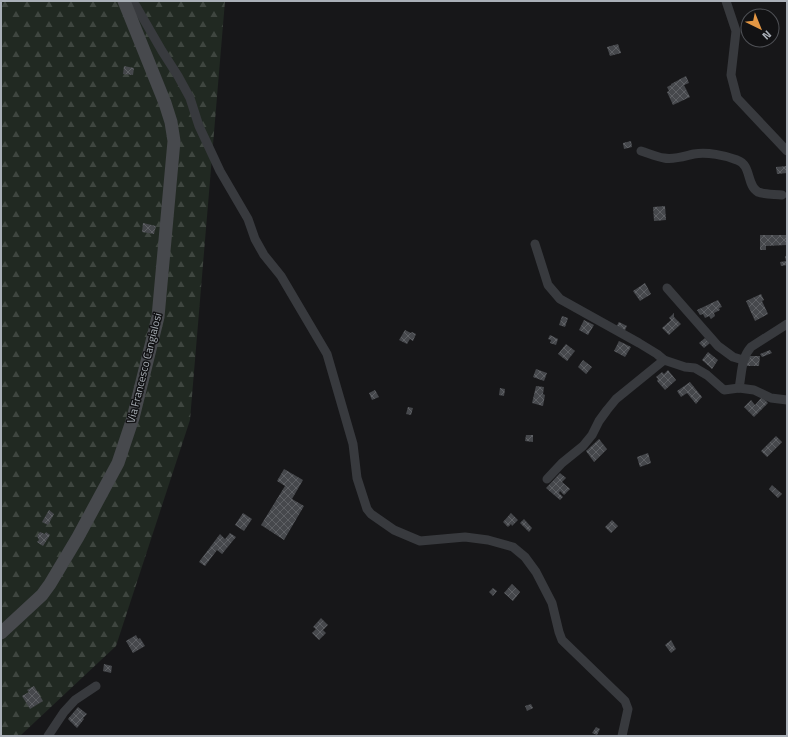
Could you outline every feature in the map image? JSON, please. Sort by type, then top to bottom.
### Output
[{"type":"street","name":"Via Francesco Cangialosi","points":[[1,633],[42,595],[50,584],[78,537],[118,463],[133,418],[158,317],[174,141],[171,122],[165,104],[124,1]]},
{"type":"street","points":[[130,1],[136,6],[190,98],[199,126],[220,171],[248,219],[264,255],[281,276],[328,354],[353,444],[357,478],[367,509],[371,514],[394,530],[420,541],[465,537],[488,540],[513,547],[525,557],[548,593],[562,640],[625,701],[628,710],[622,736]]},
{"type":"street","points":[[726,1],[736,31],[731,75],[737,98],[787,151]]},
{"type":"street","points":[[641,151],[665,159],[696,154],[706,154],[736,159],[742,162],[745,166],[750,181],[756,190],[786,196]]},
{"type":"street","points":[[535,244],[548,285],[560,299],[639,343],[664,360],[685,367],[695,368],[707,375],[724,390],[739,388],[754,390],[770,398],[787,400]]},
{"type":"street","points":[[667,288],[718,346],[733,357],[743,360]]},
{"type":"street","points":[[739,388],[743,360],[751,347],[787,324]]},
{"type":"street","points":[[547,479],[562,463],[583,446],[616,399],[664,360]]},
{"type":"street","points":[[48,736],[64,712],[75,700],[96,686]]},
{"type":"green space","points":[[1,1],[225,1],[190,420],[116,646],[20,736],[1,736]]},
{"type":"building","points":[[618,44],[621,53],[610,56],[607,47]]},
{"type":"building","points":[[124,66],[134,68],[133,75],[123,74]]},
{"type":"building","points":[[686,76],[689,83],[684,85],[690,97],[673,105],[667,92],[669,91],[667,87]]},
{"type":"building","points":[[631,141],[632,147],[624,149],[623,143]]},
{"type":"building","points":[[787,166],[787,173],[777,174],[776,167]]},
{"type":"building","points":[[665,206],[666,220],[654,221],[653,207]]},
{"type":"building","points":[[143,223],[156,226],[154,234],[142,232]]},
{"type":"building","points":[[760,235],[787,235],[787,245],[766,246],[766,250],[760,250]]},
{"type":"building","points":[[785,256],[787,256],[787,265],[781,266],[780,262],[786,261]]},
{"type":"building","points":[[645,283],[651,294],[640,301],[633,291]]},
{"type":"building","points":[[761,294],[764,300],[762,301],[768,314],[755,321],[746,301]]},
{"type":"building","points":[[718,300],[722,307],[714,313],[715,316],[711,319],[709,316],[705,318],[703,314],[700,315],[697,310]]},
{"type":"building","points":[[674,313],[674,317],[681,324],[669,335],[662,328],[671,320],[669,318]]},
{"type":"building","points":[[562,316],[568,318],[565,327],[559,325]]},
{"type":"building","points":[[584,320],[594,325],[588,335],[579,330]]},
{"type":"building","points":[[619,322],[627,326],[624,332],[616,327]]},
{"type":"building","points":[[405,330],[416,334],[413,341],[410,339],[407,344],[399,340]]},
{"type":"building","points":[[550,335],[558,339],[556,345],[550,343],[551,340],[548,339]]},
{"type":"building","points":[[705,338],[710,343],[704,348],[699,343]]},
{"type":"building","points":[[619,341],[631,347],[625,357],[614,351]]},
{"type":"building","points":[[566,344],[575,351],[567,361],[558,354]]},
{"type":"building","points":[[770,350],[772,353],[762,357],[760,354]]},
{"type":"building","points":[[708,352],[718,360],[712,369],[702,360]]},
{"type":"building","points":[[746,356],[760,356],[759,366],[746,366]]},
{"type":"building","points":[[583,360],[592,367],[586,374],[578,367]]},
{"type":"building","points":[[536,369],[547,373],[544,381],[533,377]]},
{"type":"building","points":[[668,370],[676,380],[665,390],[657,381],[658,379],[656,377],[662,372],[664,374]]},
{"type":"building","points":[[690,382],[702,397],[696,404],[687,393],[681,397],[677,391]]},
{"type":"building","points":[[536,386],[544,387],[543,394],[545,395],[543,406],[532,403]]},
{"type":"building","points":[[500,388],[505,389],[504,396],[499,395]]},
{"type":"building","points":[[375,390],[379,397],[372,400],[369,393]]},
{"type":"building","points":[[762,397],[768,403],[754,417],[744,407],[751,400],[755,405]]},
{"type":"building","points":[[408,407],[413,408],[411,415],[406,414]]},
{"type":"building","points":[[526,435],[533,435],[533,442],[525,441]]},
{"type":"building","points":[[776,436],[782,442],[767,457],[761,451]]},
{"type":"building","points":[[599,439],[607,449],[594,462],[586,451]]},
{"type":"building","points":[[648,453],[651,463],[640,467],[637,457]]},
{"type":"building","points":[[284,469],[303,480],[292,499],[304,506],[284,540],[261,525],[285,486],[277,481]]},
{"type":"building","points":[[560,473],[566,478],[562,482],[570,489],[564,495],[560,491],[559,493],[563,497],[560,500],[546,488]]},
{"type":"building","points":[[772,485],[782,494],[778,498],[769,489]]},
{"type":"building","points":[[49,510],[54,514],[48,525],[42,522]]},
{"type":"building","points":[[243,513],[252,519],[244,531],[235,525]]},
{"type":"building","points":[[511,513],[518,520],[512,526],[511,524],[508,527],[503,522]]},
{"type":"building","points":[[524,519],[532,528],[529,532],[520,523]]},
{"type":"building","points":[[612,520],[618,526],[611,533],[605,527]]},
{"type":"building","points":[[40,532],[45,534],[46,532],[50,535],[43,546],[37,542],[39,540],[37,536]]},
{"type":"building","points":[[230,533],[236,537],[222,554],[217,550],[205,566],[199,562],[220,534],[225,539]]},
{"type":"building","points":[[512,584],[520,592],[513,601],[504,593]]},
{"type":"building","points":[[493,588],[497,591],[493,596],[489,592]]},
{"type":"building","points":[[321,618],[328,625],[323,630],[326,633],[319,640],[312,633],[316,629],[313,627]]},
{"type":"building","points":[[136,635],[145,646],[133,653],[126,641]]},
{"type":"building","points":[[671,640],[676,649],[671,653],[665,645]]},
{"type":"building","points":[[104,664],[112,666],[111,673],[103,671]]},
{"type":"building","points":[[34,686],[43,701],[30,709],[22,696],[29,692],[27,690]]},
{"type":"building","points":[[531,704],[533,708],[527,711],[525,706]]},
{"type":"building","points":[[78,707],[87,714],[77,728],[68,719]]},
{"type":"building","points":[[596,727],[600,729],[597,735],[592,733]]}]
